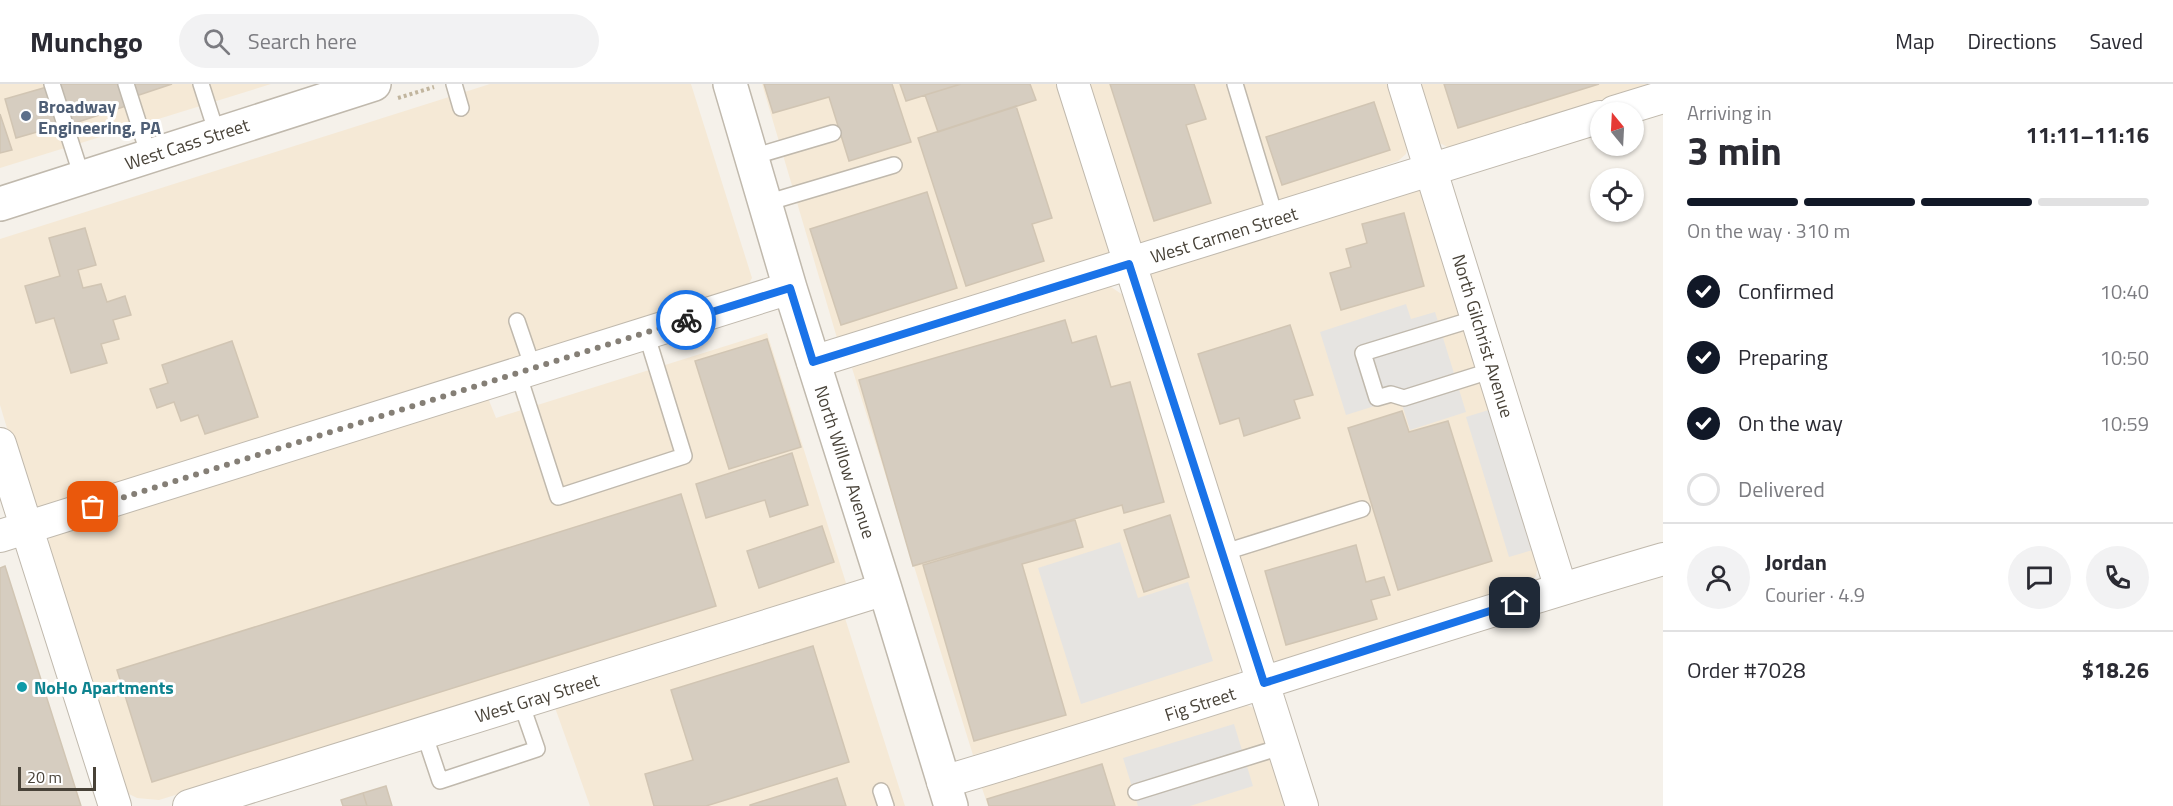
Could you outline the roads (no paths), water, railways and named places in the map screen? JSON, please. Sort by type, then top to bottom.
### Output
[{"type":"street","name":"West Cass Street","points":[[0,204],[217,134],[326,91],[374,84]]},
{"type":"street","name":"North Willow Avenue","points":[[730,84],[790,288],[885,589],[945,799]]},
{"type":"street","points":[[1073,84],[1302,806]]},
{"type":"street","name":"North Gilchrist Avenue","points":[[1404,84],[1561,589]]},
{"type":"street","points":[[1644,103],[1663,97]]},
{"type":"street","name":"West Carmen Street","points":[[813,362],[1590,120]]},
{"type":"street","points":[[13,532],[790,288]]},
{"type":"street","points":[[0,444],[13,532],[114,806]]},
{"type":"street","name":"Fig Street","points":[[945,799],[1139,724],[1561,589],[1663,559]]},
{"type":"street","name":"West Gray Street","points":[[189,806],[242,798],[424,733],[885,589]]},
{"type":"lane","points":[[52,84],[82,177]]},
{"type":"lane","points":[[126,84],[149,156]]},
{"type":"lane","points":[[201,84],[217,134]]},
{"type":"lane","points":[[454,84],[461,108]]},
{"type":"lane","points":[[1235,84],[1276,219]]},
{"type":"lane","points":[[752,157],[833,133]]},
{"type":"lane","points":[[766,203],[894,165]]},
{"type":"lane","points":[[1477,318],[1363,353],[1377,398],[1391,394],[1404,398],[1493,370]]},
{"type":"lane","points":[[517,321],[525,371],[558,497],[684,456],[646,333]]},
{"type":"lane","points":[[1222,553],[1362,509]]},
{"type":"lane","points":[[424,733],[440,781],[537,748],[521,703]]},
{"type":"lane","points":[[1136,792],[1284,746]]},
{"type":"place","name":"Broadway Engineering, PA","points":[[26,116]]},
{"type":"place","name":"NoHo Apartments","points":[[22,687]]}]
